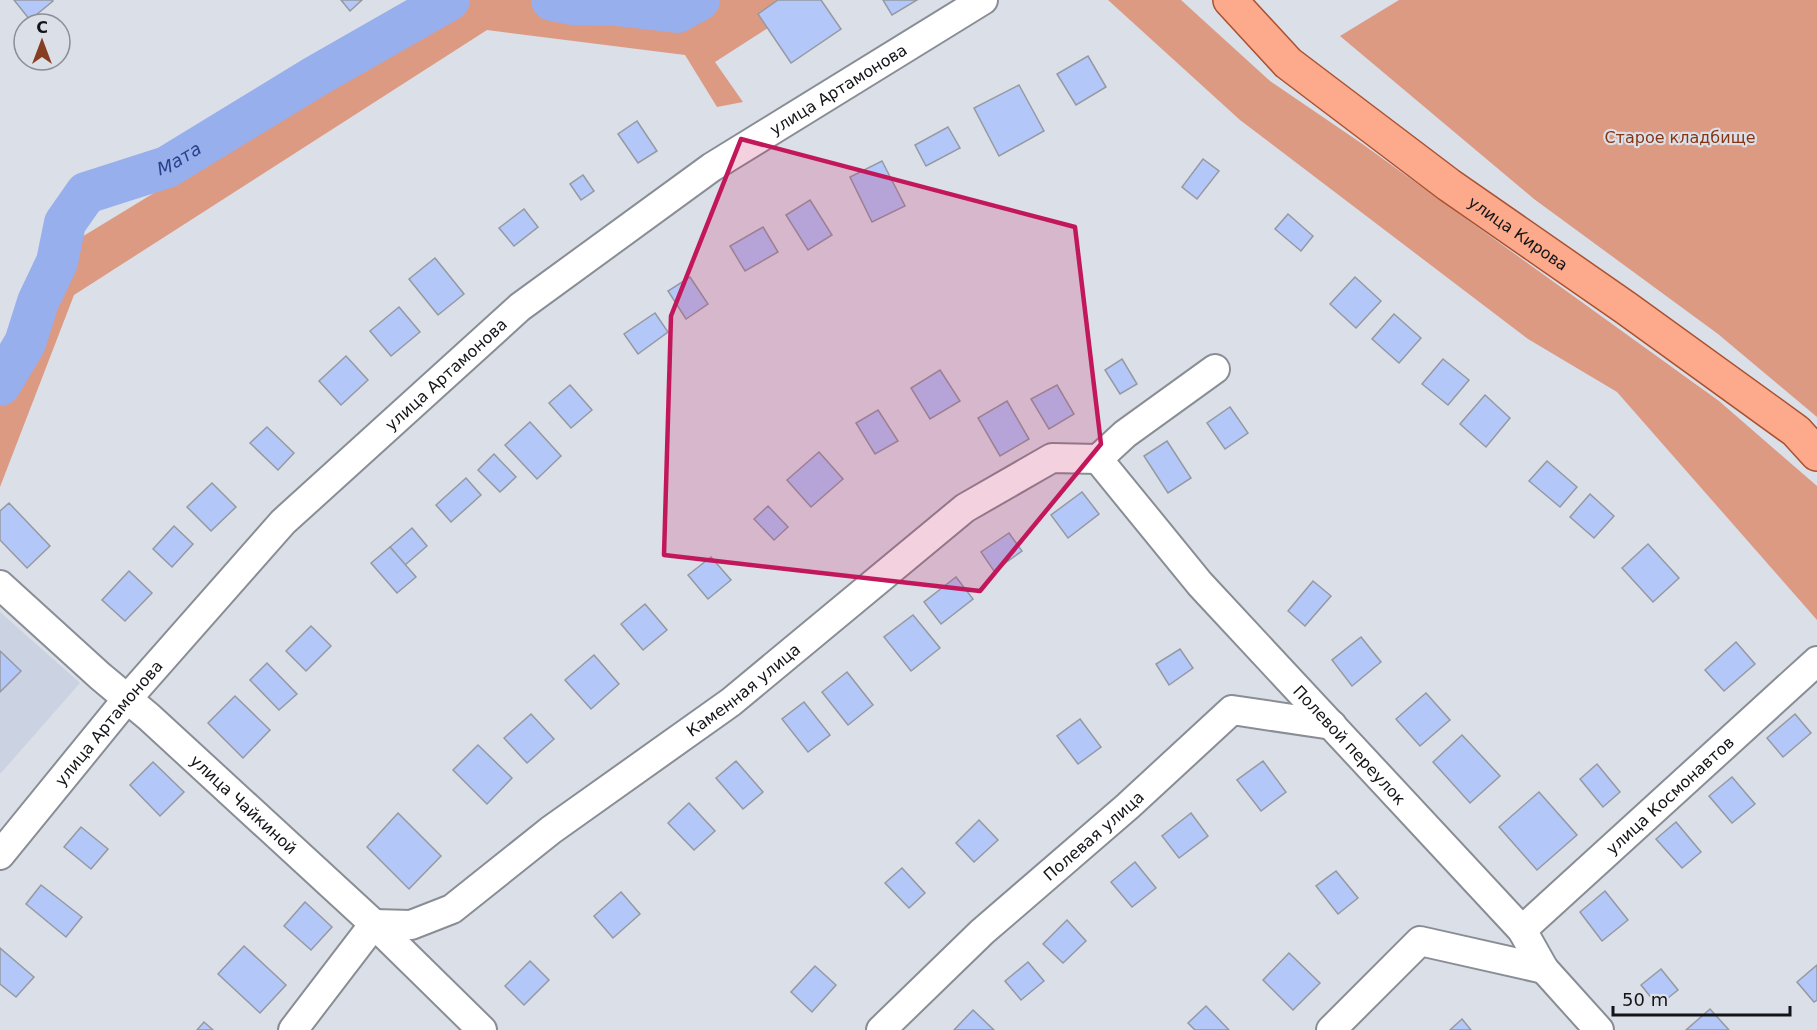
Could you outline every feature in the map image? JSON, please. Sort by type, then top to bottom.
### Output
[{"type":"main road","name":"улица Кирова","points":[[1230,0],[1288,63],[1449,185],[1626,308],[1796,431],[1817,454]]},
{"type":"street","name":"улица Артамонова","points":[[0,855],[128,699],[283,522],[519,307],[712,167],[983,0]]},
{"type":"street","points":[[1098,459],[1125,434],[1215,369]]},
{"type":"street","name":"Каменная улица","points":[[374,924],[411,925],[452,909],[550,830],[731,702],[965,508],[1052,458],[1098,459]]},
{"type":"street","name":"Полевой переулок","points":[[1098,459],[1200,584],[1522,930],[1544,969],[1599,1030]]},
{"type":"street","name":"улица Чайкиной","points":[[0,585],[149,717],[374,924],[482,1030]]},
{"type":"street","name":"улица Космонавтов","points":[[1522,930],[1817,661]]},
{"type":"street","name":"Полевая улица","points":[[881,1030],[982,932],[1128,806],[1232,710],[1332,724]]},
{"type":"street","points":[[293,1030],[374,924]]},
{"type":"street","points":[[1331,1030],[1420,940],[1544,969]]},
{"type":"highlighted area","points":[[741,139],[1075,227],[1101,444],[980,591],[664,555],[671,316]]},
{"type":"shaded area","points":[[0,612],[80,683],[0,774]]},
{"type":"green space","points":[[470,0],[778,0],[758,14],[768,28],[715,62],[743,102],[717,107],[685,55],[487,30],[74,295],[0,487],[0,361],[49,257]]},
{"type":"green space","points":[[1108,0],[1181,0],[1270,81],[1361,143],[1719,401],[1817,486],[1817,620],[1617,392],[1528,339],[1240,120]]},
{"type":"green space","name":"Старое кладбище","points":[[1399,0],[1817,0],[1817,417],[1718,334],[1534,199],[1340,36]]},
{"type":"building","points":[[14,0],[53,1],[40,12],[24,12]]},
{"type":"building","points":[[341,0],[362,0],[350,11]]},
{"type":"building","points":[[778,0],[821,0],[841,29],[791,63],[758,14]]},
{"type":"building","points":[[883,0],[917,0],[892,15]]},
{"type":"building","points":[[1088,56],[1106,87],[1076,105],[1057,74]]},
{"type":"building","points":[[1019,85],[1044,131],[999,156],[974,108]]},
{"type":"building","points":[[637,121],[657,151],[638,163],[618,134]]},
{"type":"building","points":[[948,127],[960,148],[926,166],[915,145]]},
{"type":"building","points":[[1203,159],[1219,171],[1197,199],[1182,187]]},
{"type":"building","points":[[882,161],[905,206],[872,222],[850,177]]},
{"type":"building","points":[[583,175],[594,191],[581,200],[570,184]]},
{"type":"building","points":[[810,200],[832,235],[808,250],[786,215]]},
{"type":"building","points":[[524,209],[538,227],[514,246],[499,228]]},
{"type":"building","points":[[1288,214],[1313,236],[1301,251],[1275,229]]},
{"type":"building","points":[[763,227],[778,252],[745,271],[730,246]]},
{"type":"building","points":[[435,258],[464,294],[438,315],[409,279]]},
{"type":"building","points":[[690,277],[708,304],[686,319],[668,291]]},
{"type":"building","points":[[1355,277],[1381,301],[1356,328],[1330,304]]},
{"type":"building","points":[[399,307],[420,332],[391,356],[370,331]]},
{"type":"building","points":[[655,313],[668,332],[638,354],[624,334]]},
{"type":"building","points":[[1394,314],[1421,338],[1399,363],[1372,339]]},
{"type":"building","points":[[346,356],[368,380],[341,405],[319,381]]},
{"type":"building","points":[[1122,359],[1137,384],[1120,394],[1105,370]]},
{"type":"building","points":[[1443,359],[1469,380],[1448,405],[1422,384]]},
{"type":"building","points":[[940,370],[960,401],[930,419],[911,388]]},
{"type":"building","points":[[570,385],[592,410],[571,428],[549,403]]},
{"type":"building","points":[[1057,385],[1074,414],[1049,429],[1031,399]]},
{"type":"building","points":[[1485,395],[1510,418],[1486,447],[1460,424]]},
{"type":"building","points":[[1007,401],[1029,439],[1000,456],[978,418]]},
{"type":"building","points":[[1230,407],[1248,433],[1225,449],[1207,423]]},
{"type":"building","points":[[878,410],[898,441],[875,454],[856,423]]},
{"type":"building","points":[[530,422],[561,456],[537,479],[505,445]]},
{"type":"building","points":[[267,427],[294,453],[278,470],[250,443]]},
{"type":"building","points":[[1167,441],[1191,478],[1168,493],[1144,456]]},
{"type":"building","points":[[819,452],[843,479],[811,507],[787,480]]},
{"type":"building","points":[[494,454],[516,477],[500,492],[478,470]]},
{"type":"building","points":[[1547,461],[1577,487],[1560,507],[1529,481]]},
{"type":"building","points":[[466,478],[481,495],[451,522],[436,505]]},
{"type":"building","points":[[212,483],[236,507],[211,531],[187,507]]},
{"type":"building","points":[[1082,492],[1099,514],[1068,538],[1051,515]]},
{"type":"building","points":[[1590,494],[1614,516],[1594,538],[1570,517]]},
{"type":"building","points":[[9,503],[50,546],[27,568],[0,540],[0,511]]},
{"type":"building","points":[[768,506],[788,527],[774,540],[754,519]]},
{"type":"building","points":[[174,526],[193,544],[172,567],[153,549]]},
{"type":"building","points":[[412,528],[427,546],[405,565],[390,547]]},
{"type":"building","points":[[1009,533],[1022,551],[994,571],[981,552]]},
{"type":"building","points":[[1648,544],[1679,578],[1653,602],[1622,568]]},
{"type":"building","points":[[390,547],[416,577],[397,593],[371,563]]},
{"type":"building","points":[[711,557],[731,580],[708,599],[688,575]]},
{"type":"building","points":[[129,571],[152,593],[125,621],[102,600]]},
{"type":"building","points":[[956,577],[973,599],[941,624],[924,602]]},
{"type":"building","points":[[1313,581],[1331,596],[1305,626],[1288,611]]},
{"type":"building","points":[[645,604],[667,630],[643,650],[621,624]]},
{"type":"building","points":[[913,615],[940,648],[911,671],[884,637]]},
{"type":"building","points":[[311,626],[331,646],[306,671],[286,651]]},
{"type":"building","points":[[1361,637],[1381,662],[1352,686],[1332,660]]},
{"type":"building","points":[[1736,642],[1755,664],[1724,691],[1705,670]]},
{"type":"building","points":[[1180,649],[1193,668],[1169,685],[1156,664]]},
{"type":"building","points":[[0,651],[21,671],[0,692]]},
{"type":"building","points":[[594,655],[619,684],[591,709],[565,680]]},
{"type":"building","points":[[267,663],[297,694],[279,710],[250,680]]},
{"type":"building","points":[[847,672],[873,705],[848,725],[822,692]]},
{"type":"building","points":[[1426,693],[1450,720],[1420,746],[1396,719]]},
{"type":"building","points":[[235,696],[270,730],[243,758],[208,723]]},
{"type":"building","points":[[804,702],[830,735],[808,752],[782,719]]},
{"type":"building","points":[[531,714],[554,739],[527,763],[504,738]]},
{"type":"building","points":[[1795,714],[1811,733],[1783,757],[1767,738]]},
{"type":"building","points":[[1080,719],[1101,747],[1078,764],[1057,736]]},
{"type":"building","points":[[1462,735],[1500,776],[1470,803],[1433,762]]},
{"type":"building","points":[[478,745],[512,778],[487,804],[453,770]]},
{"type":"building","points":[[736,761],[763,792],[743,809],[716,778]]},
{"type":"building","points":[[1263,761],[1286,792],[1261,811],[1237,780]]},
{"type":"building","points":[[153,762],[184,792],[160,816],[130,785]]},
{"type":"building","points":[[1597,764],[1620,792],[1603,807],[1580,779]]},
{"type":"building","points":[[1732,777],[1755,804],[1732,823],[1709,796]]},
{"type":"building","points":[[1539,792],[1577,835],[1537,870],[1499,827]]},
{"type":"building","points":[[689,803],[715,831],[694,850],[668,823]]},
{"type":"building","points":[[398,813],[441,856],[409,889],[367,847]]},
{"type":"building","points":[[1191,813],[1208,836],[1179,858],[1162,836]]},
{"type":"building","points":[[979,820],[998,840],[974,862],[956,843]]},
{"type":"building","points":[[1676,822],[1701,852],[1682,868],[1656,839]]},
{"type":"building","points":[[81,827],[108,849],[91,869],[64,847]]},
{"type":"building","points":[[1135,862],[1156,888],[1132,907],[1111,882]]},
{"type":"building","points":[[902,868],[925,893],[909,908],[885,883]]},
{"type":"building","points":[[1336,871],[1358,898],[1338,914],[1316,886]]},
{"type":"building","points":[[41,885],[82,917],[66,937],[26,904]]},
{"type":"building","points":[[1605,891],[1628,920],[1602,941],[1580,912]]},
{"type":"building","points":[[621,892],[640,914],[613,938],[594,916]]},
{"type":"building","points":[[305,902],[332,927],[311,950],[284,926]]},
{"type":"building","points":[[1067,920],[1086,941],[1063,963],[1043,944]]},
{"type":"building","points":[[244,946],[286,985],[260,1013],[218,974]]},
{"type":"building","points":[[0,948],[34,977],[16,997],[0,984]]},
{"type":"building","points":[[1289,953],[1320,983],[1293,1010],[1263,980]]},
{"type":"building","points":[[530,961],[549,980],[524,1005],[505,986]]},
{"type":"building","points":[[1028,962],[1044,981],[1021,1000],[1005,981]]},
{"type":"building","points":[[1817,965],[1817,1000],[1814,1002],[1797,982]]},
{"type":"building","points":[[815,966],[836,985],[812,1012],[791,992]]},
{"type":"building","points":[[1661,969],[1678,990],[1658,1006],[1641,985]]},
{"type":"building","points":[[1206,1006],[1229,1030],[1195,1030],[1188,1023]]},
{"type":"building","points":[[1710,1009],[1729,1030],[1686,1030]]},
{"type":"building","points":[[973,1010],[994,1030],[954,1030]]},
{"type":"building","points":[[1462,1019],[1471,1030],[1450,1030]]},
{"type":"building","points":[[204,1022],[213,1030],[197,1030]]},
{"type":"waterway","name":"Мата","points":[[0,385],[25,343],[38,302],[57,262],[65,223],[86,193],[167,167],[316,76],[449,0]]},
{"type":"waterway","name":"Мата","points":[[552,0],[572,4],[617,5],[677,12],[699,0]]}]
